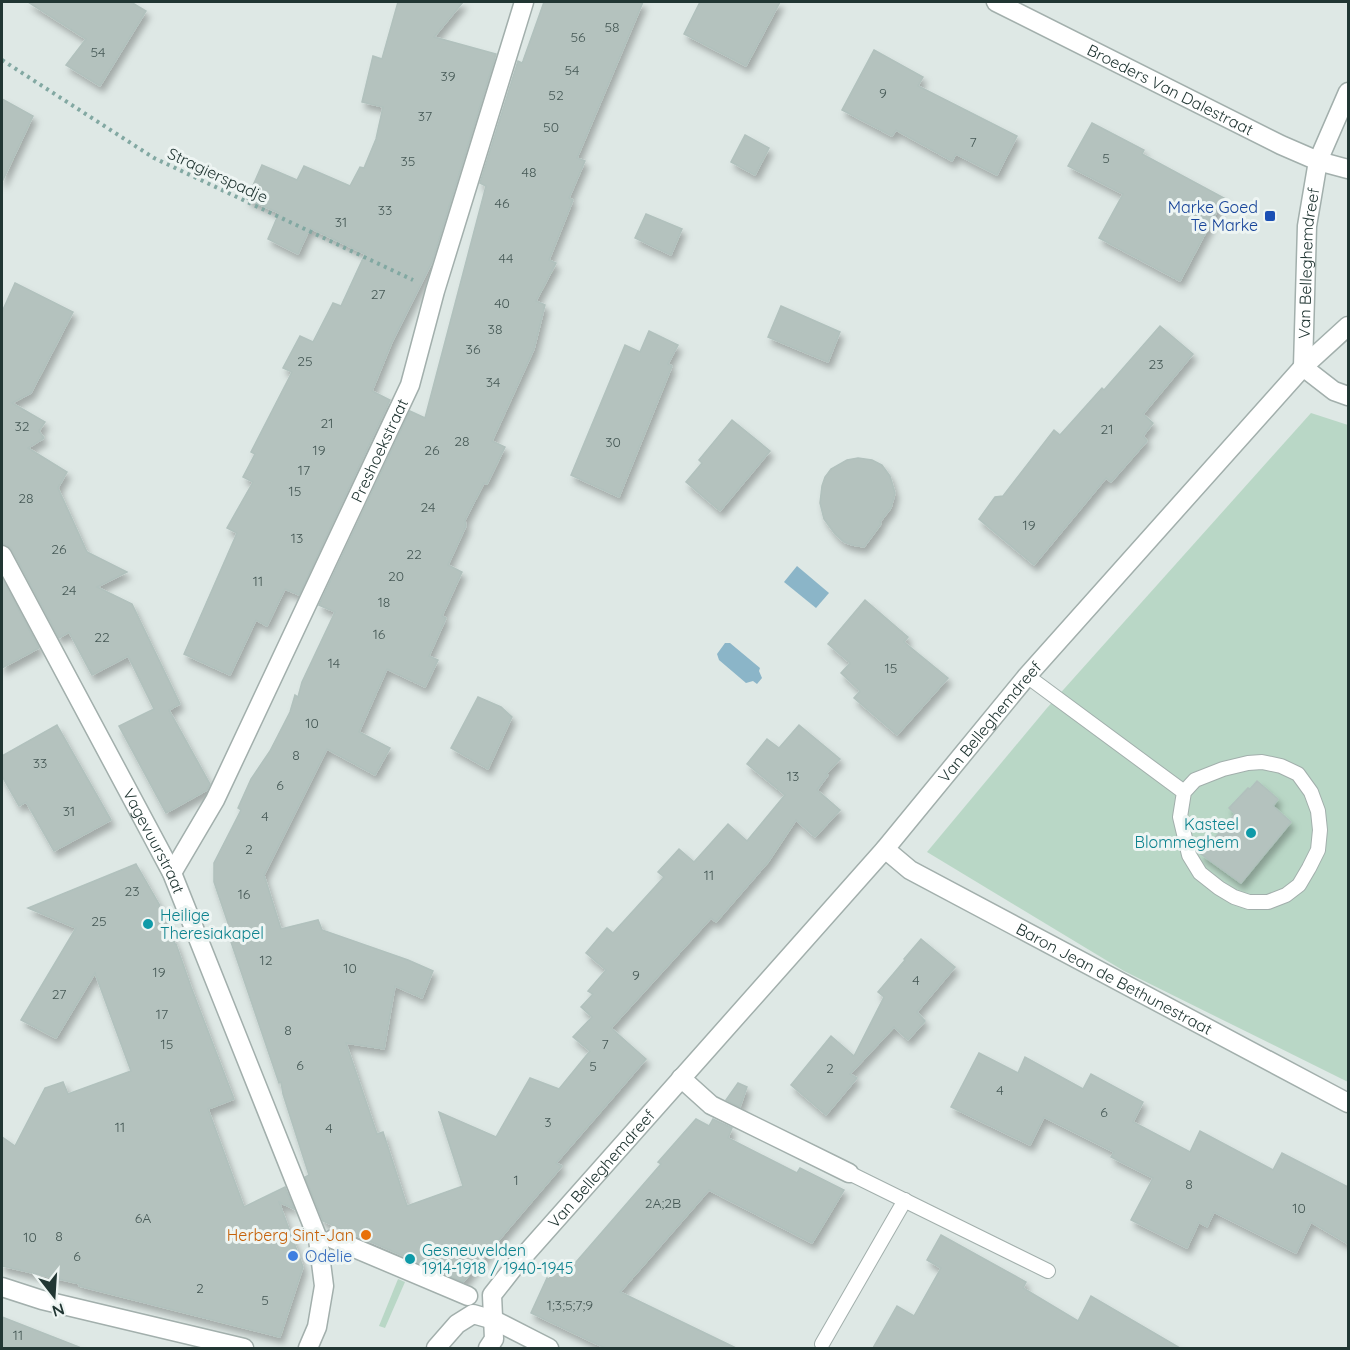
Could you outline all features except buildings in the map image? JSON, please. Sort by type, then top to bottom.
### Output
[{"type":"street","name":"Preshoekstraat","points":[[172,873],[215,800],[410,385],[435,291],[524,2]]},
{"type":"street","name":"Broeders Van Dalestraat","points":[[996,2],[1281,145],[1318,161],[1348,169]]},
{"type":"street","name":"Van Belleghemdreef","points":[[1303,367],[1308,226],[1318,161],[1348,92]]},
{"type":"street","name":"Van Belleghemdreef","points":[[488,1348],[495,1339],[492,1294],[514,1267],[885,849],[1028,676],[1303,367],[1348,326]]},
{"type":"street","points":[[1303,367],[1334,391],[1348,396]]},
{"type":"street","name":"Vagevuurstraat","points":[[2,555],[172,873],[326,1239],[324,1286],[316,1327],[308,1348]]},
{"type":"street","name":"Baron Jean de Bethunestraat","points":[[885,849],[910,870],[1348,1103]]},
{"type":"street","points":[[681,1078],[711,1105],[849,1173]]},
{"type":"street","points":[[326,1239],[468,1296]]},
{"type":"street","points":[[2,1287],[42,1300],[244,1348]]},
{"type":"street","points":[[436,1348],[457,1324],[473,1314],[494,1320],[549,1348]]},
{"type":"lane","points":[[1028,676],[1184,792]]},
{"type":"lane","points":[[1248,763],[1272,764],[1298,774],[1311,792],[1318,811],[1320,830],[1318,850],[1299,885],[1286,895],[1268,902],[1249,902],[1234,897],[1200,873],[1189,855],[1180,817],[1184,792],[1195,780],[1223,769],[1248,763]]},
{"type":"lane","points":[[849,1173],[1048,1271]]},
{"type":"lane","points":[[822,1344],[905,1200]]},
{"type":"path","name":"Stragierspadje","points":[[2,60],[154,158],[435,291]]},
{"type":"green space","points":[[1311,413],[1348,425],[1348,1082],[1124,971],[927,852],[1047,708]]},
{"type":"green space","points":[[398,1279],[405,1282],[385,1328],[379,1326]]},
{"type":"water","points":[[797,566],[829,593],[816,608],[784,582]]},
{"type":"water","points":[[725,643],[730,643],[760,668],[762,678],[757,684],[753,681],[746,683],[719,660],[717,654]]},
{"type":"place","name":"Marke Goed Te Marke","points":[[1270,216]]},
{"type":"place","name":"Kasteel Blommeghem","points":[[1251,833]]},
{"type":"place","name":"Heilige Theresiakapel","points":[[148,924]]},
{"type":"place","name":"Herberg Sint-Jan","points":[[366,1235]]},
{"type":"place","name":"Odelie","points":[[293,1256]]},
{"type":"place","name":"Gesneuvelden 1914-1918 / 1940-1945","points":[[410,1259]]}]
